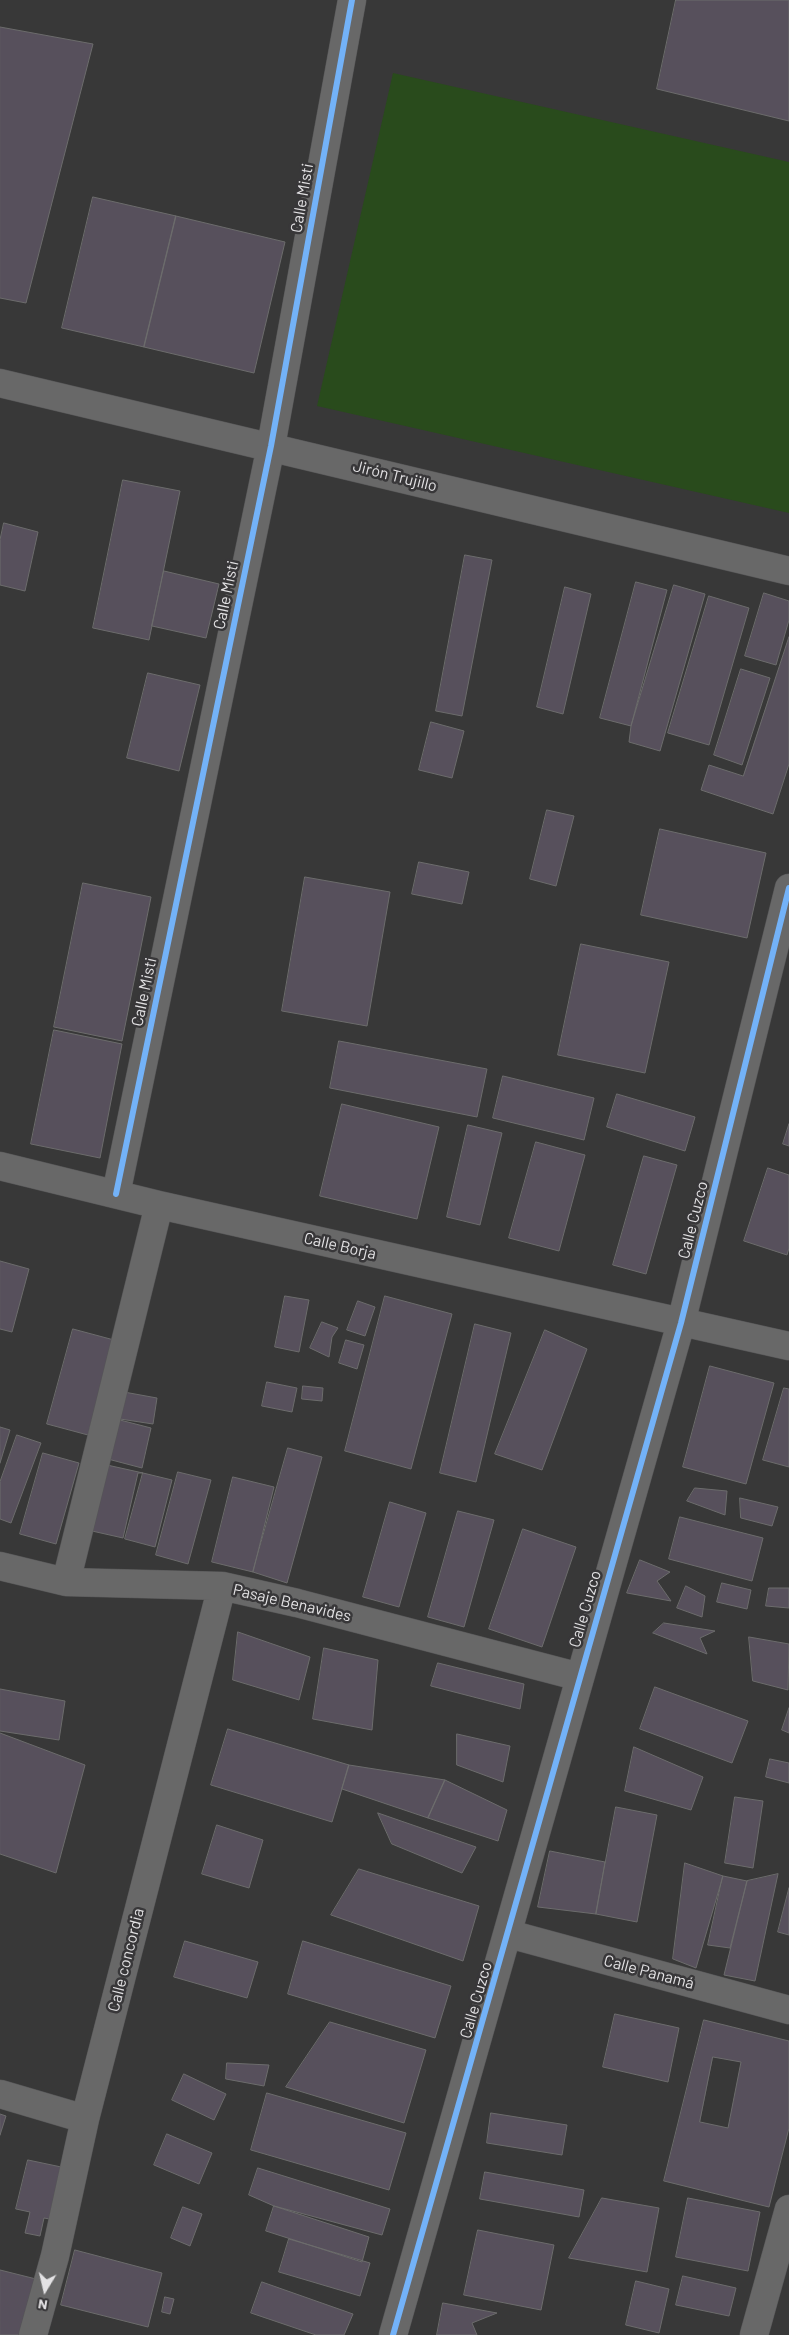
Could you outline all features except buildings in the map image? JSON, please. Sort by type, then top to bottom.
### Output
[{"type":"street","name":"Calle Misti","points":[[116,1194],[271,446],[352,0]]},
{"type":"street","name":"Jirón Trujillo","points":[[0,383],[271,446],[789,571]]},
{"type":"street","name":"Calle Cuzco","points":[[393,2335],[509,1934],[681,1323],[789,888]]},
{"type":"street","name":"Calle Borja","points":[[0,1166],[159,1205],[789,1346]]},
{"type":"street","points":[[66,1582],[159,1205]]},
{"type":"street","name":"Pasaje Benavides","points":[[0,1566],[66,1582],[222,1586],[297,1603],[580,1677]]},
{"type":"street","name":"Calle concordia","points":[[34,2335],[55,2256],[85,2120],[222,1586]]},
{"type":"street","name":"Calle Panamá","points":[[509,1934],[789,2010]]},
{"type":"street","points":[[0,2094],[85,2120]]},
{"type":"street","points":[[754,2335],[789,2209]]},
{"type":"green space","points":[[393,73],[789,162],[789,513],[317,406]]},
{"type":"cycle path","points":[[116,1194],[271,446],[352,0]]},
{"type":"cycle path","points":[[393,2335],[681,1323],[789,888]]}]
